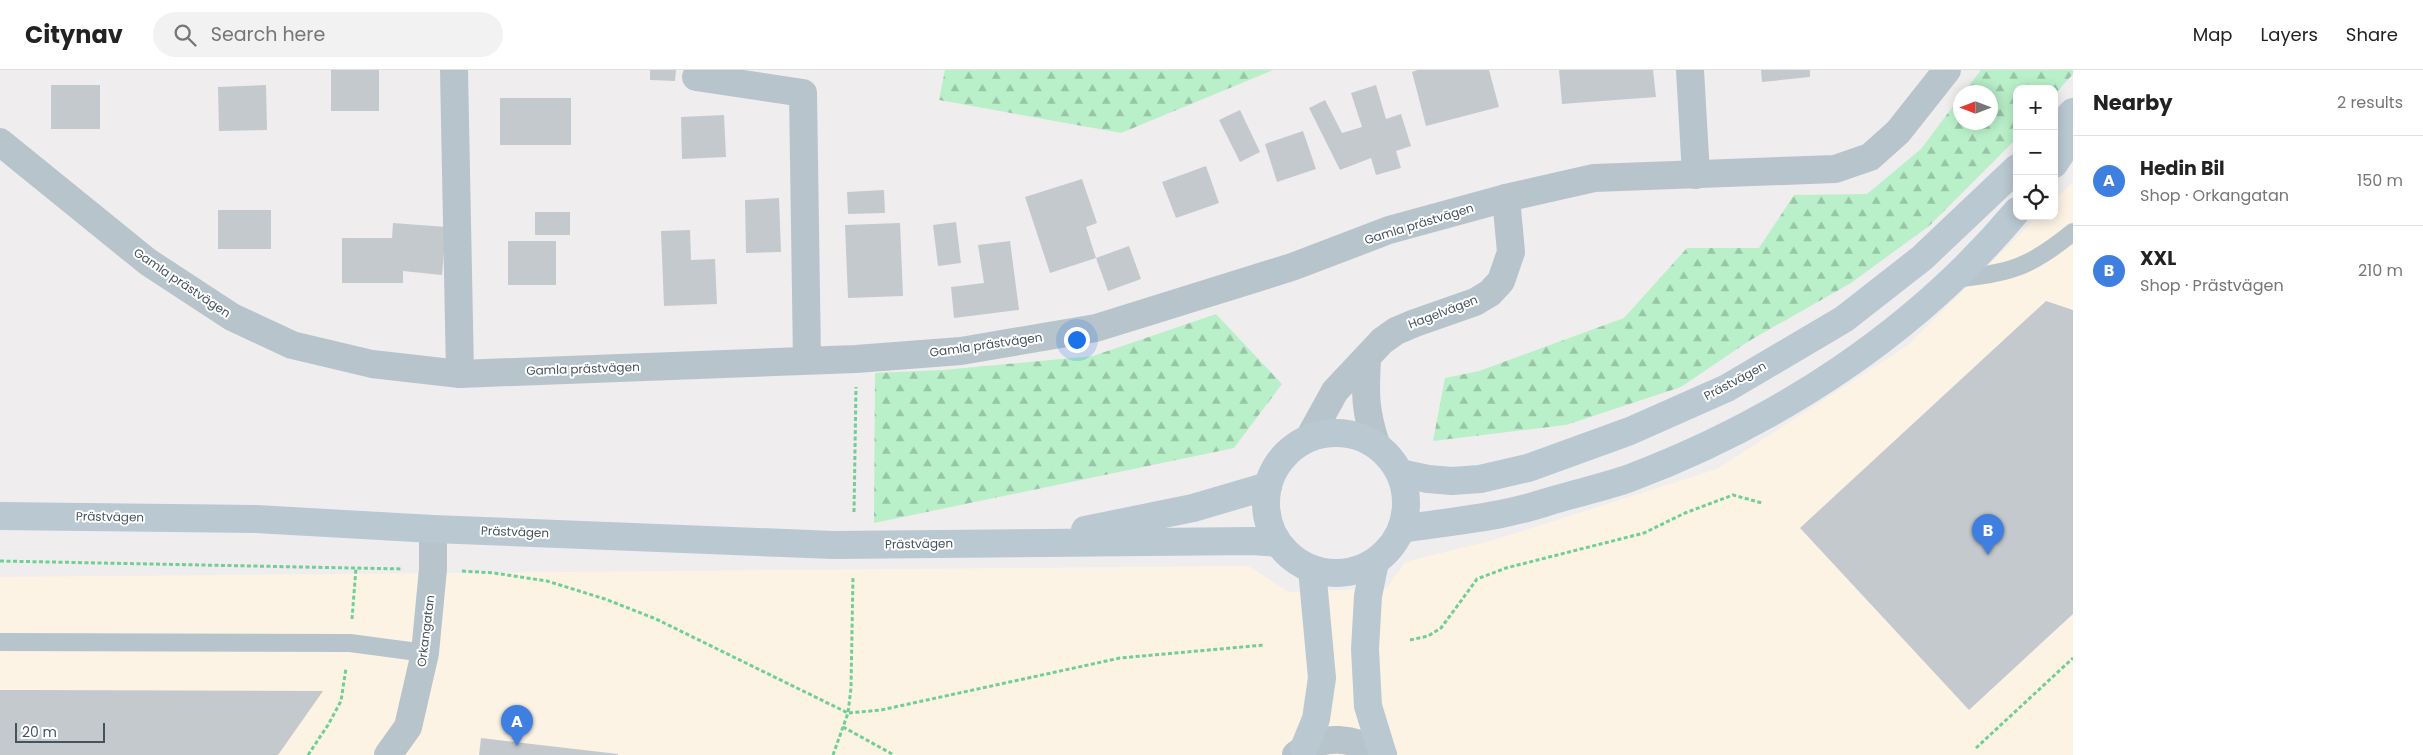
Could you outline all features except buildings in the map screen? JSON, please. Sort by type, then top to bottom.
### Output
[{"type":"street","points":[[454,70],[460,374]]},
{"type":"street","points":[[1690,70],[1696,175]]},
{"type":"street","name":"Gamla prästvägen","points":[[0,142],[148,262],[232,317],[292,345],[372,364],[460,374],[856,359],[961,351],[1096,328],[1292,267],[1389,230],[1506,198],[1594,178],[1836,169],[1870,157],[1898,132],[1947,70]]},
{"type":"street","points":[[696,77],[803,93],[807,360]]},
{"type":"street","points":[[2058,126],[2073,112]]},
{"type":"street","points":[[2058,158],[2073,135]]},
{"type":"street","name":"Prästvägen","points":[[1400,473],[1428,480],[1452,481],[1480,479],[1528,468],[1630,431],[1727,388],[1844,319],[1922,258],[2013,172]]},
{"type":"street","name":"Hagelvägen","points":[[1309,438],[1335,391],[1348,374],[1367,359],[1382,341],[1396,331],[1475,302],[1490,293],[1501,281],[1511,252],[1506,198]]},
{"type":"street","points":[[1402,529],[1510,512],[1629,478],[1722,439],[1805,393],[1867,352],[1952,279],[1989,244],[2013,215]]},
{"type":"street","points":[[1367,359],[1365,392],[1367,418],[1376,444]]},
{"type":"street","points":[[1326,433],[1343,433],[1360,437],[1376,444],[1390,457],[1400,473],[1406,491],[1406,510],[1402,529],[1391,548],[1375,562],[1355,571],[1333,574],[1312,569],[1293,559],[1278,543],[1269,525],[1266,506],[1268,486],[1273,471],[1282,457],[1295,446],[1309,438],[1326,433]]},
{"type":"street","name":"Prästvägen","points":[[1029,542],[1193,508],[1268,486]]},
{"type":"street","name":"Prästvägen","points":[[0,516],[256,519],[433,529],[834,545],[1029,542],[1253,541],[1278,543]]},
{"type":"street","name":"Orkangatan","points":[[388,755],[408,727],[426,653],[433,529]]},
{"type":"street","points":[[1375,562],[1368,596],[1365,649],[1368,706],[1383,755]]},
{"type":"street","points":[[1300,752],[1316,719],[1322,678],[1312,569]]},
{"type":"street","points":[[1300,752],[1323,740],[1344,739],[1365,744],[1383,755]]},
{"type":"lane","points":[[1952,279],[2005,272],[2028,264],[2047,253],[2073,232]]},
{"type":"lane","points":[[0,642],[350,643],[426,653]]},
{"type":"path","points":[[854,512],[856,359]]},
{"type":"path","points":[[1410,640],[1428,636],[1441,628],[1477,579],[1506,568],[1644,533],[1685,513],[1733,495],[1762,502]]},
{"type":"path","points":[[0,562],[432,569],[494,573],[548,581],[577,589],[656,619],[848,713],[881,710],[1120,658],[1264,645]]},
{"type":"path","points":[[833,755],[848,713],[852,688],[854,576]]},
{"type":"path","points":[[1976,748],[2073,658]]},
{"type":"path","points":[[843,727],[894,755]]},
{"type":"shaded area","points":[[2073,182],[2073,755],[0,755],[0,577],[1248,566],[1289,592],[1387,588],[1405,562],[1494,540],[1717,469],[1907,346],[2034,220],[2058,220],[2058,196]]},
{"type":"green space","points":[[945,70],[1273,70],[1121,133],[939,100]]},
{"type":"green space","points":[[1981,70],[2073,70],[2073,74],[2058,91],[2058,85],[2013,85],[2013,142],[1929,226],[1851,283],[1749,341],[1681,387],[1566,425],[1433,441],[1445,378],[1479,371],[1624,318],[1687,248],[1759,248],[1794,195],[1867,194],[1921,149],[1953,106],[1953,130],[1998,130],[1998,85],[1969,85]]},
{"type":"green space","points":[[1216,314],[1282,384],[1234,448],[874,523],[875,373],[943,370],[1093,356]]},
{"type":"place","name":"XXL","points":[[1988,555]]},
{"type":"place","name":"Hedin Bil","points":[[517,746]]}]
